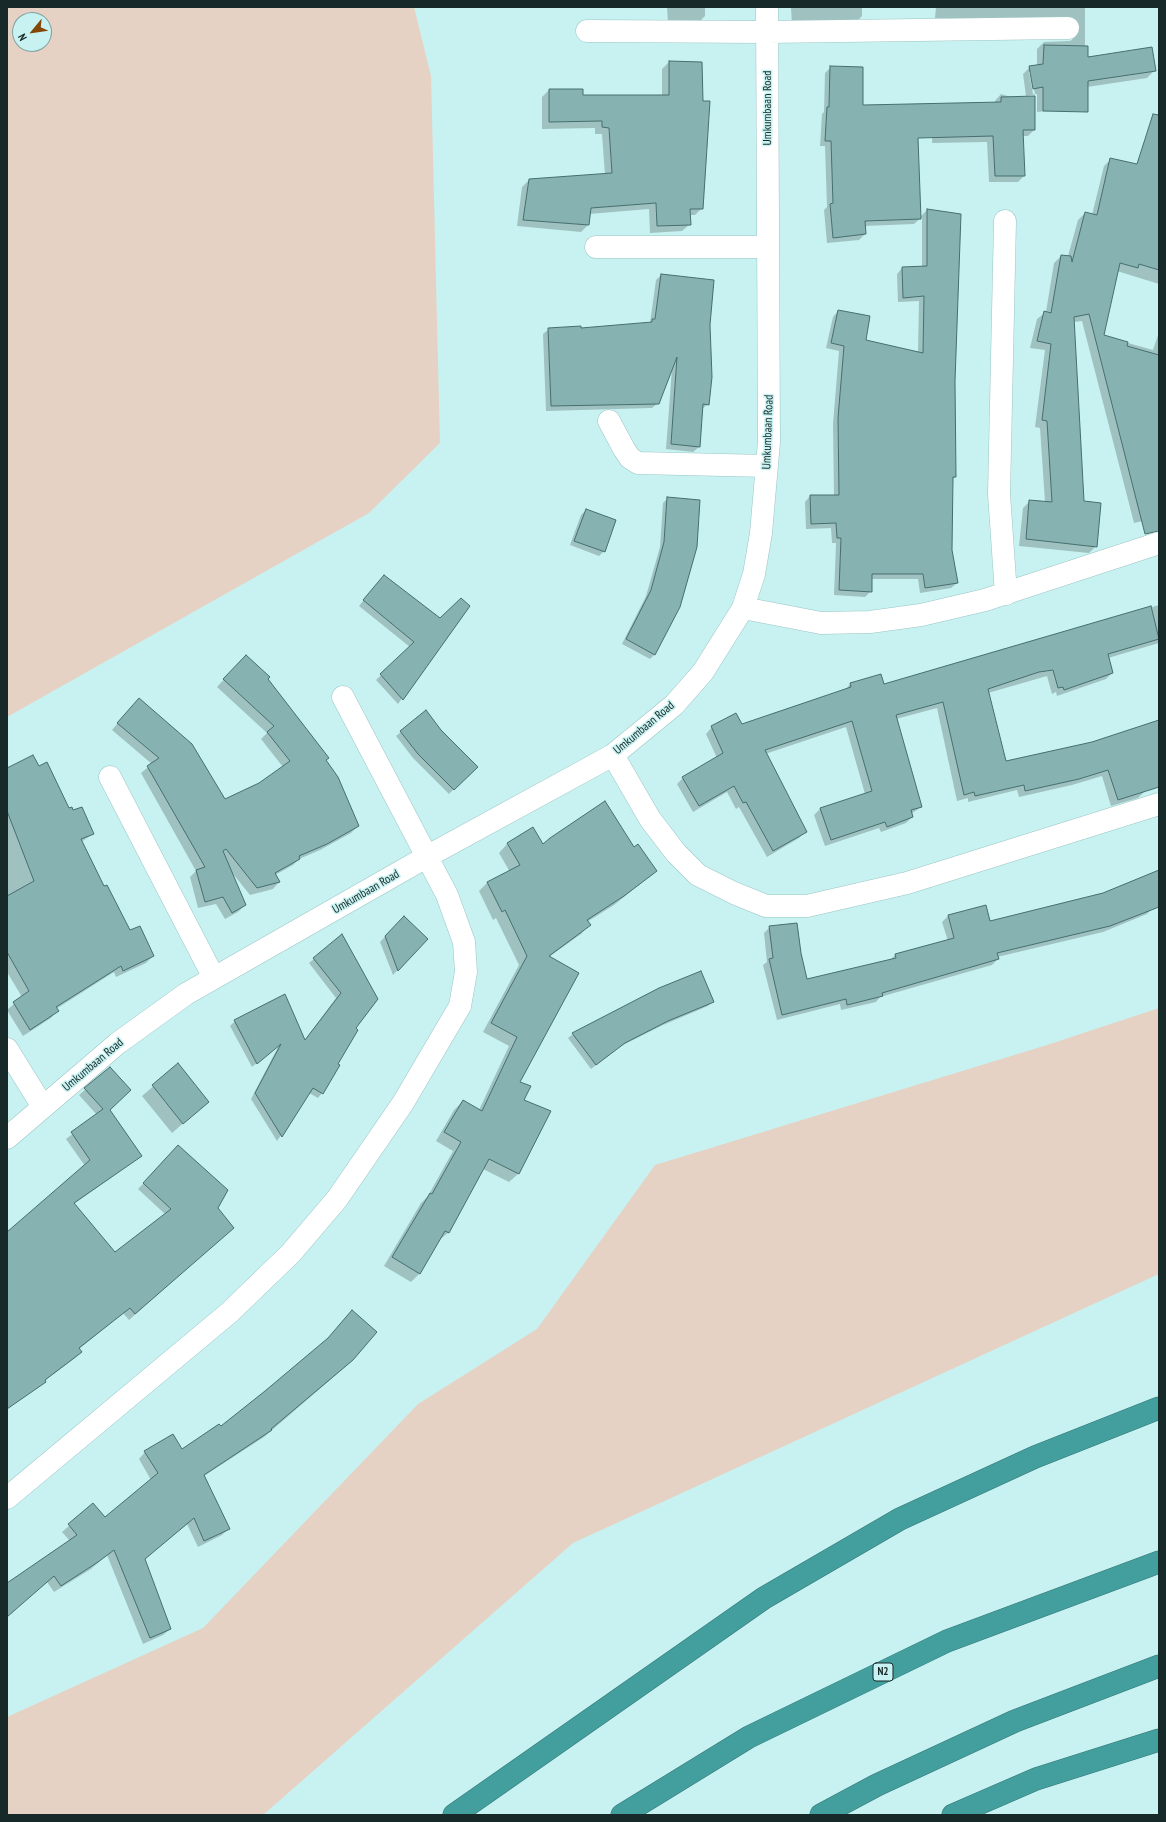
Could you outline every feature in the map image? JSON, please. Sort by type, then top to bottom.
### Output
[{"type":"highway","points":[[454,1815],[764,1598],[900,1519],[1035,1457],[1159,1408]]},
{"type":"highway","name":"N2","points":[[622,1815],[749,1737],[947,1641],[1159,1562]]},
{"type":"highway","points":[[820,1815],[877,1785],[1015,1722],[1159,1666]]},
{"type":"highway","points":[[953,1815],[1036,1779],[1159,1740]]},
{"type":"street","name":"Umkumbaan Road","points":[[7,1138],[118,1043],[186,994],[428,856],[613,755],[674,705],[703,672],[743,608],[754,574],[760,540],[769,442],[767,7]]},
{"type":"street","points":[[587,31],[768,32],[1068,28]]},
{"type":"street","points":[[1005,221],[999,494],[1006,594]]},
{"type":"street","points":[[596,247],[768,247]]},
{"type":"street","points":[[609,421],[630,458],[638,463],[767,466]]},
{"type":"street","points":[[743,608],[822,622],[870,622],[921,615],[1006,594],[1159,543]]},
{"type":"street","points":[[7,1498],[230,1312],[291,1253],[337,1199],[403,1103],[460,1006],[466,972],[464,942],[448,895],[343,697]]},
{"type":"street","points":[[613,755],[650,819],[676,853],[698,875],[734,893],[766,906],[808,906],[907,883],[1159,804]]},
{"type":"street","points":[[110,777],[214,978]]},
{"type":"street","points":[[7,1049],[43,1107]]},
{"type":"shaded area","points":[[7,7],[414,7],[431,76],[440,443],[369,513],[7,717]]},
{"type":"shaded area","points":[[1159,1008],[1159,1274],[573,1543],[263,1815],[7,1815],[7,1717],[203,1628],[418,1404],[537,1329],[655,1165],[1047,1045]]},
{"type":"building","points":[[1044,45],[1088,46],[1088,57],[1152,47],[1156,71],[1088,81],[1088,112],[1043,111],[1043,87],[1033,89],[1029,66],[1043,64]]},
{"type":"building","points":[[669,61],[702,62],[703,101],[710,101],[703,209],[690,209],[691,225],[657,226],[656,203],[591,208],[589,225],[523,220],[529,179],[612,173],[609,128],[602,127],[602,121],[549,122],[549,89],[583,89],[583,95],[669,95]]},
{"type":"building","points":[[830,66],[863,67],[863,105],[1001,102],[1001,97],[1035,96],[1035,130],[1023,130],[1025,176],[995,176],[993,136],[918,138],[921,219],[865,221],[866,234],[833,238],[830,204],[833,203],[831,141],[825,141],[827,107],[829,107]]},
{"type":"building","points":[[1153,114],[1159,115],[1159,270],[1139,264],[1138,268],[1120,263],[1104,335],[1128,342],[1127,346],[1159,355],[1159,531],[1145,534],[1089,314],[1074,317],[1084,501],[1101,503],[1097,547],[1026,539],[1029,500],[1052,502],[1047,421],[1042,420],[1051,344],[1037,341],[1044,311],[1051,313],[1061,255],[1071,256],[1072,262],[1085,212],[1097,215],[1110,158],[1137,164]]},
{"type":"building","points":[[927,209],[961,214],[955,381],[956,477],[953,477],[952,550],[958,583],[925,588],[923,574],[872,574],[872,592],[839,590],[841,538],[837,538],[836,523],[811,524],[810,495],[839,495],[838,418],[844,346],[831,343],[838,310],[870,316],[866,340],[923,353],[924,296],[903,298],[902,267],[927,266]]},
{"type":"building","points":[[661,274],[714,280],[710,325],[712,377],[709,405],[703,404],[700,447],[671,444],[677,357],[659,404],[551,406],[548,328],[581,326],[581,328],[652,322],[652,319],[655,319]]},
{"type":"building","points":[[667,497],[700,500],[697,547],[680,607],[655,655],[626,639],[651,590],[664,542]]},
{"type":"building","points":[[586,509],[616,520],[605,552],[574,541]]},
{"type":"building","points":[[384,575],[440,618],[461,598],[470,606],[403,700],[380,674],[414,642],[363,600]]},
{"type":"building","points":[[1151,606],[1159,639],[1108,654],[1113,673],[1064,690],[1063,687],[1058,688],[1053,670],[1039,672],[988,689],[1006,761],[1092,742],[1159,720],[1159,787],[1118,800],[1108,770],[1079,779],[1025,791],[1024,785],[975,796],[974,792],[964,795],[943,702],[896,715],[922,807],[911,810],[913,817],[887,827],[885,822],[831,840],[820,808],[872,791],[852,721],[765,750],[807,832],[773,851],[746,802],[743,803],[734,786],[699,806],[682,777],[723,753],[711,726],[736,713],[742,724],[851,687],[850,683],[881,674],[884,684]]},
{"type":"building","points":[[246,655],[270,677],[268,679],[329,758],[326,760],[338,777],[359,826],[327,844],[299,856],[300,859],[275,873],[280,882],[257,888],[226,849],[223,851],[246,905],[232,913],[223,897],[205,902],[196,870],[205,867],[147,766],[159,758],[117,723],[139,698],[192,744],[225,799],[259,783],[290,761],[267,732],[274,726],[223,679]]},
{"type":"building","points":[[426,710],[441,730],[478,767],[454,790],[418,754],[400,731]]},
{"type":"building","points":[[33,755],[39,766],[47,762],[69,808],[72,807],[73,810],[82,807],[94,834],[81,839],[104,886],[107,885],[130,930],[140,926],[154,956],[123,971],[121,966],[56,1007],[59,1011],[30,1030],[13,1002],[29,991],[7,952],[7,896],[34,881],[7,811],[7,768]]},
{"type":"building","points":[[605,801],[634,847],[638,844],[657,871],[624,896],[587,920],[591,925],[549,956],[579,973],[520,1082],[531,1086],[524,1100],[551,1111],[519,1174],[489,1159],[449,1233],[445,1231],[420,1274],[392,1257],[430,1193],[432,1194],[461,1142],[444,1132],[463,1100],[482,1111],[517,1037],[491,1023],[527,956],[505,910],[502,912],[487,882],[520,865],[507,843],[533,827],[543,844]]},
{"type":"building","points":[[1159,870],[1159,907],[1110,926],[997,953],[999,959],[882,993],[883,996],[847,1005],[846,999],[782,1015],[769,959],[773,958],[769,926],[797,923],[801,953],[807,979],[896,958],[895,954],[954,938],[948,915],[986,905],[990,921],[1103,893]]},
{"type":"building","points":[[404,916],[428,939],[398,971],[385,936]]},
{"type":"building","points":[[342,934],[378,999],[356,1028],[358,1030],[338,1064],[340,1065],[323,1094],[313,1088],[282,1137],[255,1093],[281,1044],[257,1064],[234,1020],[285,994],[305,1040],[341,993],[313,958]]},
{"type":"building","points":[[701,971],[714,1002],[668,1021],[625,1043],[596,1065],[572,1033],[659,988]]},
{"type":"building","points":[[178,1063],[209,1102],[183,1124],[152,1085]]},
{"type":"building","points":[[110,1067],[131,1090],[110,1110],[142,1156],[74,1203],[115,1252],[171,1209],[143,1183],[178,1145],[228,1190],[218,1208],[234,1228],[135,1314],[130,1308],[79,1348],[82,1352],[45,1380],[46,1382],[7,1409],[7,1232],[90,1160],[71,1132],[103,1109],[84,1088]]},
{"type":"building","points":[[352,1310],[377,1332],[353,1360],[271,1429],[272,1430],[204,1475],[230,1529],[204,1541],[194,1518],[145,1559],[171,1629],[150,1638],[114,1550],[61,1586],[54,1576],[7,1617],[7,1583],[77,1535],[68,1524],[93,1503],[105,1517],[158,1473],[144,1451],[173,1434],[182,1449],[219,1424],[221,1426],[328,1338]]}]
